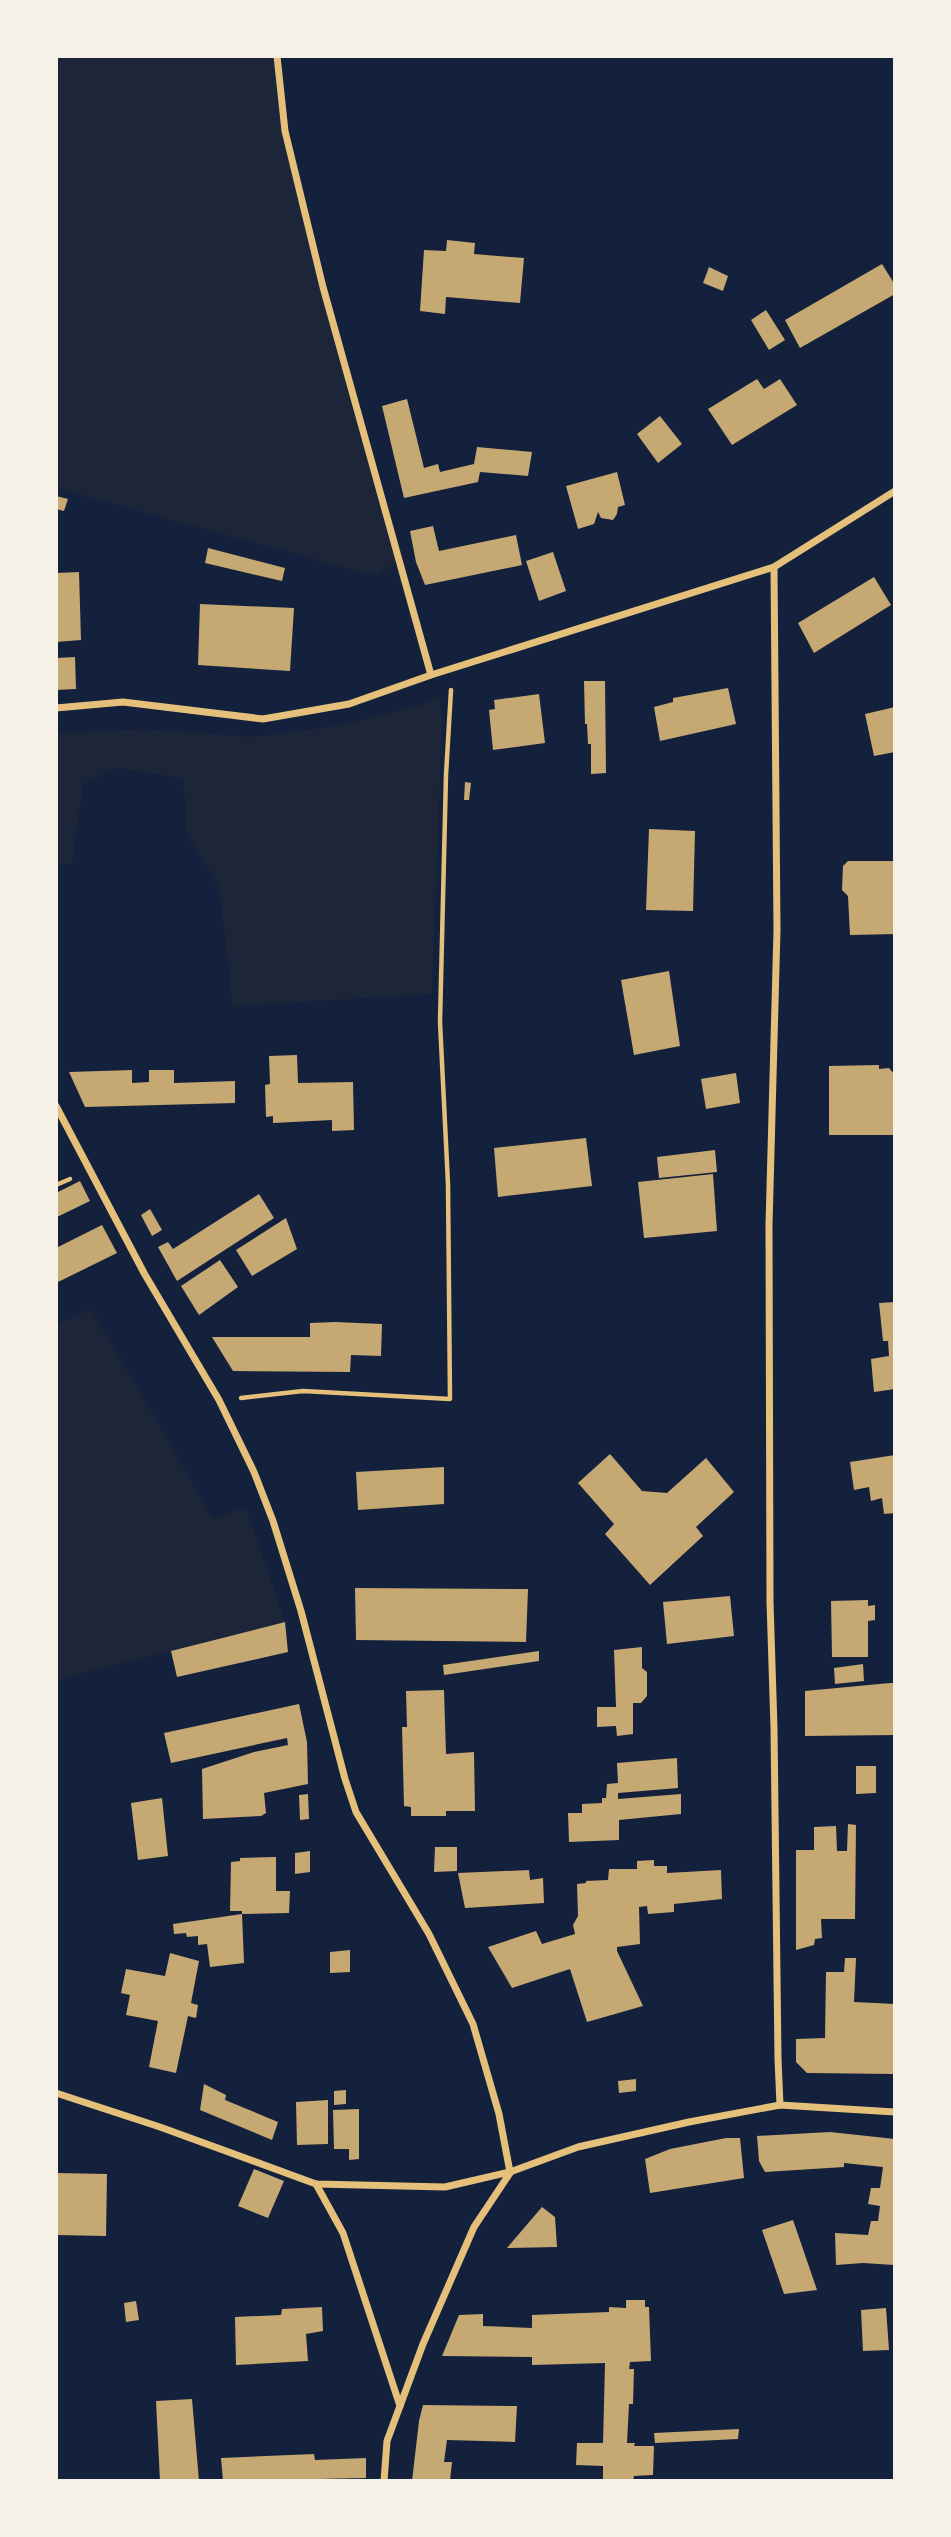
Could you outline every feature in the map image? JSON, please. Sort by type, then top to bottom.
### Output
[{"type":"street","points":[[277,56],[285,131],[323,287],[431,676]]},
{"type":"street","points":[[56,708],[123,702],[263,719],[349,704],[453,668],[774,567],[895,491]]},
{"type":"street","points":[[774,567],[777,930],[769,1225],[770,1602],[780,2105]]},
{"type":"street","points":[[56,1106],[144,1273],[219,1400],[254,1472],[273,1521],[301,1611],[341,1766],[356,1812],[429,1934],[473,2024],[499,2114],[510,2172],[474,2227],[423,2344],[387,2441],[384,2481]]},
{"type":"street","points":[[56,2093],[160,2127],[316,2184],[445,2187],[510,2172],[578,2147],[780,2105],[895,2112]]},
{"type":"street","points":[[316,2184],[343,2233],[400,2407]]},
{"type":"path","points":[[219,1400],[303,1391],[450,1399],[448,1184],[440,1022],[446,775],[453,668]]},
{"type":"shaded area","points":[[56,56],[277,56],[285,131],[399,560],[375,576],[56,488]]},
{"type":"shaded area","points":[[439,696],[442,720],[432,994],[233,1006],[219,887],[187,833],[183,778],[116,768],[83,784],[72,864],[56,864],[56,734],[143,729],[254,737],[336,726],[425,704]]},
{"type":"shaded area","points":[[91,1309],[212,1519],[246,1507],[285,1622],[56,1680],[56,1325]]},
{"type":"building","points":[[447,240],[475,243],[474,254],[524,258],[520,303],[446,297],[445,314],[420,311],[424,250],[446,251]]},
{"type":"building","points":[[882,264],[895,285],[895,294],[800,348],[785,320]]},
{"type":"building","points":[[709,267],[728,276],[723,291],[703,283]]},
{"type":"building","points":[[766,310],[785,340],[769,350],[751,320]]},
{"type":"building","points":[[757,379],[764,389],[780,379],[797,405],[732,445],[708,409]]},
{"type":"building","points":[[407,399],[424,468],[438,464],[440,472],[474,464],[477,447],[532,452],[528,476],[480,472],[478,482],[404,498],[382,406]]},
{"type":"building","points":[[660,416],[682,444],[658,463],[637,434]]},
{"type":"building","points":[[617,472],[625,505],[618,507],[613,520],[601,518],[598,512],[594,524],[578,529],[566,486]]},
{"type":"building","points":[[56,496],[68,499],[64,511],[56,509]]},
{"type":"building","points":[[433,526],[439,551],[516,535],[522,565],[425,585],[416,562],[410,531]]},
{"type":"building","points":[[208,548],[285,568],[282,581],[205,563]]},
{"type":"building","points":[[553,552],[566,591],[539,601],[526,561]]},
{"type":"building","points":[[79,572],[81,640],[56,642],[56,573]]},
{"type":"building","points":[[874,577],[891,605],[814,653],[798,623]]},
{"type":"building","points":[[200,604],[294,608],[290,671],[198,665]]},
{"type":"building","points":[[75,657],[76,689],[56,690],[56,658]]},
{"type":"building","points":[[584,681],[605,681],[606,773],[591,774],[591,744],[588,744],[585,724]]},
{"type":"building","points":[[728,688],[736,724],[660,741],[654,707],[673,702],[673,698]]},
{"type":"building","points":[[539,694],[545,743],[493,750],[489,710],[495,709],[494,700]]},
{"type":"building","points":[[895,707],[895,752],[874,756],[865,714]]},
{"type":"building","points":[[465,782],[471,783],[469,800],[464,800]]},
{"type":"building","points":[[649,829],[695,831],[693,911],[646,910]]},
{"type":"building","points":[[848,861],[895,861],[895,934],[850,935],[848,896],[842,890],[843,866]]},
{"type":"building","points":[[669,971],[680,1046],[634,1055],[621,980]]},
{"type":"building","points":[[297,1055],[298,1083],[353,1082],[354,1130],[332,1131],[332,1120],[273,1123],[273,1116],[266,1117],[265,1085],[270,1084],[269,1056]]},
{"type":"building","points":[[879,1065],[879,1069],[889,1068],[895,1075],[895,1135],[829,1135],[829,1066]]},
{"type":"building","points":[[132,1070],[132,1083],[149,1082],[149,1070],[174,1070],[174,1083],[235,1081],[235,1103],[85,1107],[69,1072]]},
{"type":"building","points":[[736,1073],[740,1103],[706,1109],[701,1079]]},
{"type":"building","points":[[586,1138],[592,1186],[498,1197],[494,1148]]},
{"type":"building","points":[[715,1150],[717,1172],[659,1178],[657,1157]]},
{"type":"building","points":[[713,1174],[717,1231],[644,1238],[638,1182]]},
{"type":"building","points":[[80,1181],[90,1201],[57,1217],[56,1193]]},
{"type":"building","points":[[259,1194],[274,1218],[177,1281],[158,1247],[168,1242],[173,1249]]},
{"type":"building","points":[[150,1209],[162,1230],[152,1236],[141,1215]]},
{"type":"building","points":[[286,1218],[297,1249],[252,1276],[236,1250]]},
{"type":"building","points":[[102,1225],[117,1253],[56,1283],[56,1248]]},
{"type":"building","points":[[220,1260],[238,1287],[199,1315],[181,1286]]},
{"type":"building","points":[[895,1302],[895,1389],[874,1392],[871,1359],[889,1356],[888,1341],[883,1341],[879,1303]]},
{"type":"building","points":[[310,1323],[382,1324],[381,1356],[351,1355],[350,1372],[233,1371],[212,1337],[310,1337]]},
{"type":"building","points":[[610,1454],[642,1491],[667,1493],[706,1458],[734,1492],[696,1527],[703,1536],[650,1585],[605,1534],[614,1524],[578,1483]]},
{"type":"building","points":[[895,1455],[895,1513],[884,1514],[882,1498],[871,1501],[869,1487],[854,1490],[850,1462]]},
{"type":"building","points":[[444,1467],[444,1504],[358,1510],[356,1472]]},
{"type":"building","points":[[355,1588],[528,1589],[526,1642],[356,1640]]},
{"type":"building","points":[[730,1596],[734,1636],[667,1644],[663,1602]]},
{"type":"building","points":[[868,1600],[868,1606],[875,1605],[875,1620],[868,1621],[868,1657],[832,1657],[831,1601]]},
{"type":"building","points":[[285,1622],[288,1652],[177,1677],[171,1651]]},
{"type":"building","points":[[642,1647],[642,1668],[647,1672],[647,1696],[641,1703],[633,1703],[633,1734],[617,1736],[616,1726],[597,1727],[597,1707],[616,1707],[614,1650]]},
{"type":"building","points":[[539,1651],[539,1661],[444,1675],[443,1665]]},
{"type":"building","points":[[863,1664],[864,1681],[835,1684],[834,1668]]},
{"type":"building","points":[[895,1683],[895,1735],[805,1736],[805,1691]]},
{"type":"building","points":[[444,1690],[446,1754],[474,1752],[475,1811],[446,1811],[446,1816],[411,1816],[411,1807],[404,1806],[402,1727],[407,1727],[406,1691]]},
{"type":"building","points":[[299,1704],[307,1742],[308,1784],[264,1793],[266,1813],[261,1816],[203,1819],[202,1769],[254,1752],[288,1745],[287,1738],[171,1763],[164,1733]]},
{"type":"building","points":[[677,1758],[678,1788],[618,1793],[618,1799],[681,1794],[681,1814],[619,1820],[619,1840],[569,1842],[568,1813],[582,1813],[582,1804],[602,1803],[602,1798],[606,1798],[607,1784],[618,1783],[617,1763]]},
{"type":"building","points":[[856,1766],[876,1766],[876,1793],[856,1794]]},
{"type":"building","points":[[308,1794],[309,1819],[300,1820],[299,1795]]},
{"type":"building","points":[[162,1798],[168,1856],[138,1860],[131,1803]]},
{"type":"building","points":[[848,1824],[856,1825],[855,1919],[821,1919],[822,1938],[815,1939],[814,1945],[796,1950],[796,1850],[814,1850],[814,1827],[836,1826],[837,1851],[847,1851]]},
{"type":"building","points":[[435,1847],[457,1847],[457,1871],[434,1872]]},
{"type":"building","points":[[310,1851],[310,1872],[295,1874],[295,1853]]},
{"type":"building","points":[[276,1857],[276,1891],[290,1891],[289,1913],[242,1914],[242,1911],[230,1911],[231,1862],[240,1861],[240,1858]]},
{"type":"building","points":[[654,1860],[654,1866],[667,1866],[667,1873],[721,1870],[722,1899],[674,1904],[674,1912],[648,1914],[647,1906],[639,1907],[640,1944],[617,1947],[617,1951],[643,2006],[587,2022],[570,1969],[512,1988],[488,1947],[536,1931],[542,1944],[575,1934],[573,1925],[578,1916],[577,1884],[608,1880],[609,1869],[637,1869],[637,1861]]},
{"type":"building","points":[[529,1870],[530,1880],[543,1878],[544,1903],[465,1908],[458,1873]]},
{"type":"building","points":[[242,1914],[244,1963],[210,1967],[207,1944],[198,1945],[198,1936],[174,1934],[173,1924]]},
{"type":"building","points":[[350,1950],[350,1972],[330,1973],[330,1952]]},
{"type":"building","points":[[170,1953],[199,1961],[191,2003],[198,2005],[196,2018],[188,2016],[176,2073],[149,2067],[158,2021],[126,2015],[130,1995],[121,1993],[126,1969],[165,1976]]},
{"type":"building","points":[[845,1958],[856,1958],[854,2002],[895,2004],[894,2074],[807,2073],[796,2062],[796,2039],[825,2038],[826,1972],[844,1972]]},
{"type":"building","points":[[636,2079],[636,2091],[619,2093],[618,2081]]},
{"type":"building","points":[[204,2084],[226,2095],[225,2100],[278,2122],[272,2140],[200,2110]]},
{"type":"building","points":[[346,2090],[346,2104],[334,2105],[334,2091]]},
{"type":"building","points":[[328,2100],[328,2144],[297,2145],[296,2102]]},
{"type":"building","points":[[359,2109],[359,2159],[349,2160],[349,2149],[334,2149],[333,2110]]},
{"type":"building","points":[[830,2132],[895,2139],[894,2265],[836,2265],[835,2233],[868,2235],[871,2221],[878,2221],[880,2206],[868,2204],[871,2188],[880,2188],[883,2167],[844,2163],[844,2167],[765,2172],[759,2161],[757,2136]]},
{"type":"building","points":[[726,2138],[740,2138],[744,2178],[650,2193],[645,2159],[670,2149]]},
{"type":"building","points":[[254,2169],[284,2181],[268,2218],[238,2206]]},
{"type":"building","points":[[56,2173],[107,2174],[106,2236],[56,2235]]},
{"type":"building","points":[[542,2207],[555,2217],[557,2247],[507,2248]]},
{"type":"building","points":[[793,2220],[817,2290],[784,2294],[762,2230]]},
{"type":"building","points":[[626,2300],[645,2300],[645,2307],[649,2307],[651,2361],[630,2362],[629,2369],[634,2369],[633,2404],[629,2404],[627,2443],[635,2443],[634,2446],[654,2446],[653,2475],[634,2476],[633,2481],[603,2481],[603,2466],[576,2465],[577,2443],[603,2443],[605,2363],[532,2365],[532,2357],[442,2356],[459,2315],[483,2314],[483,2326],[532,2328],[532,2315],[609,2312],[609,2307],[626,2308]]},
{"type":"building","points":[[136,2301],[139,2320],[126,2322],[124,2303]]},
{"type":"building","points":[[322,2307],[323,2331],[306,2334],[308,2361],[236,2365],[235,2317],[281,2315],[282,2309]]},
{"type":"building","points":[[886,2308],[889,2350],[863,2351],[861,2310]]},
{"type":"building","points":[[192,2399],[199,2481],[160,2481],[156,2401]]},
{"type":"building","points":[[423,2405],[517,2406],[515,2442],[447,2440],[444,2462],[452,2462],[450,2481],[412,2481]]},
{"type":"building","points":[[739,2429],[738,2439],[655,2443],[654,2433]]},
{"type":"building","points":[[314,2454],[315,2460],[366,2458],[366,2478],[223,2481],[221,2458]]}]
